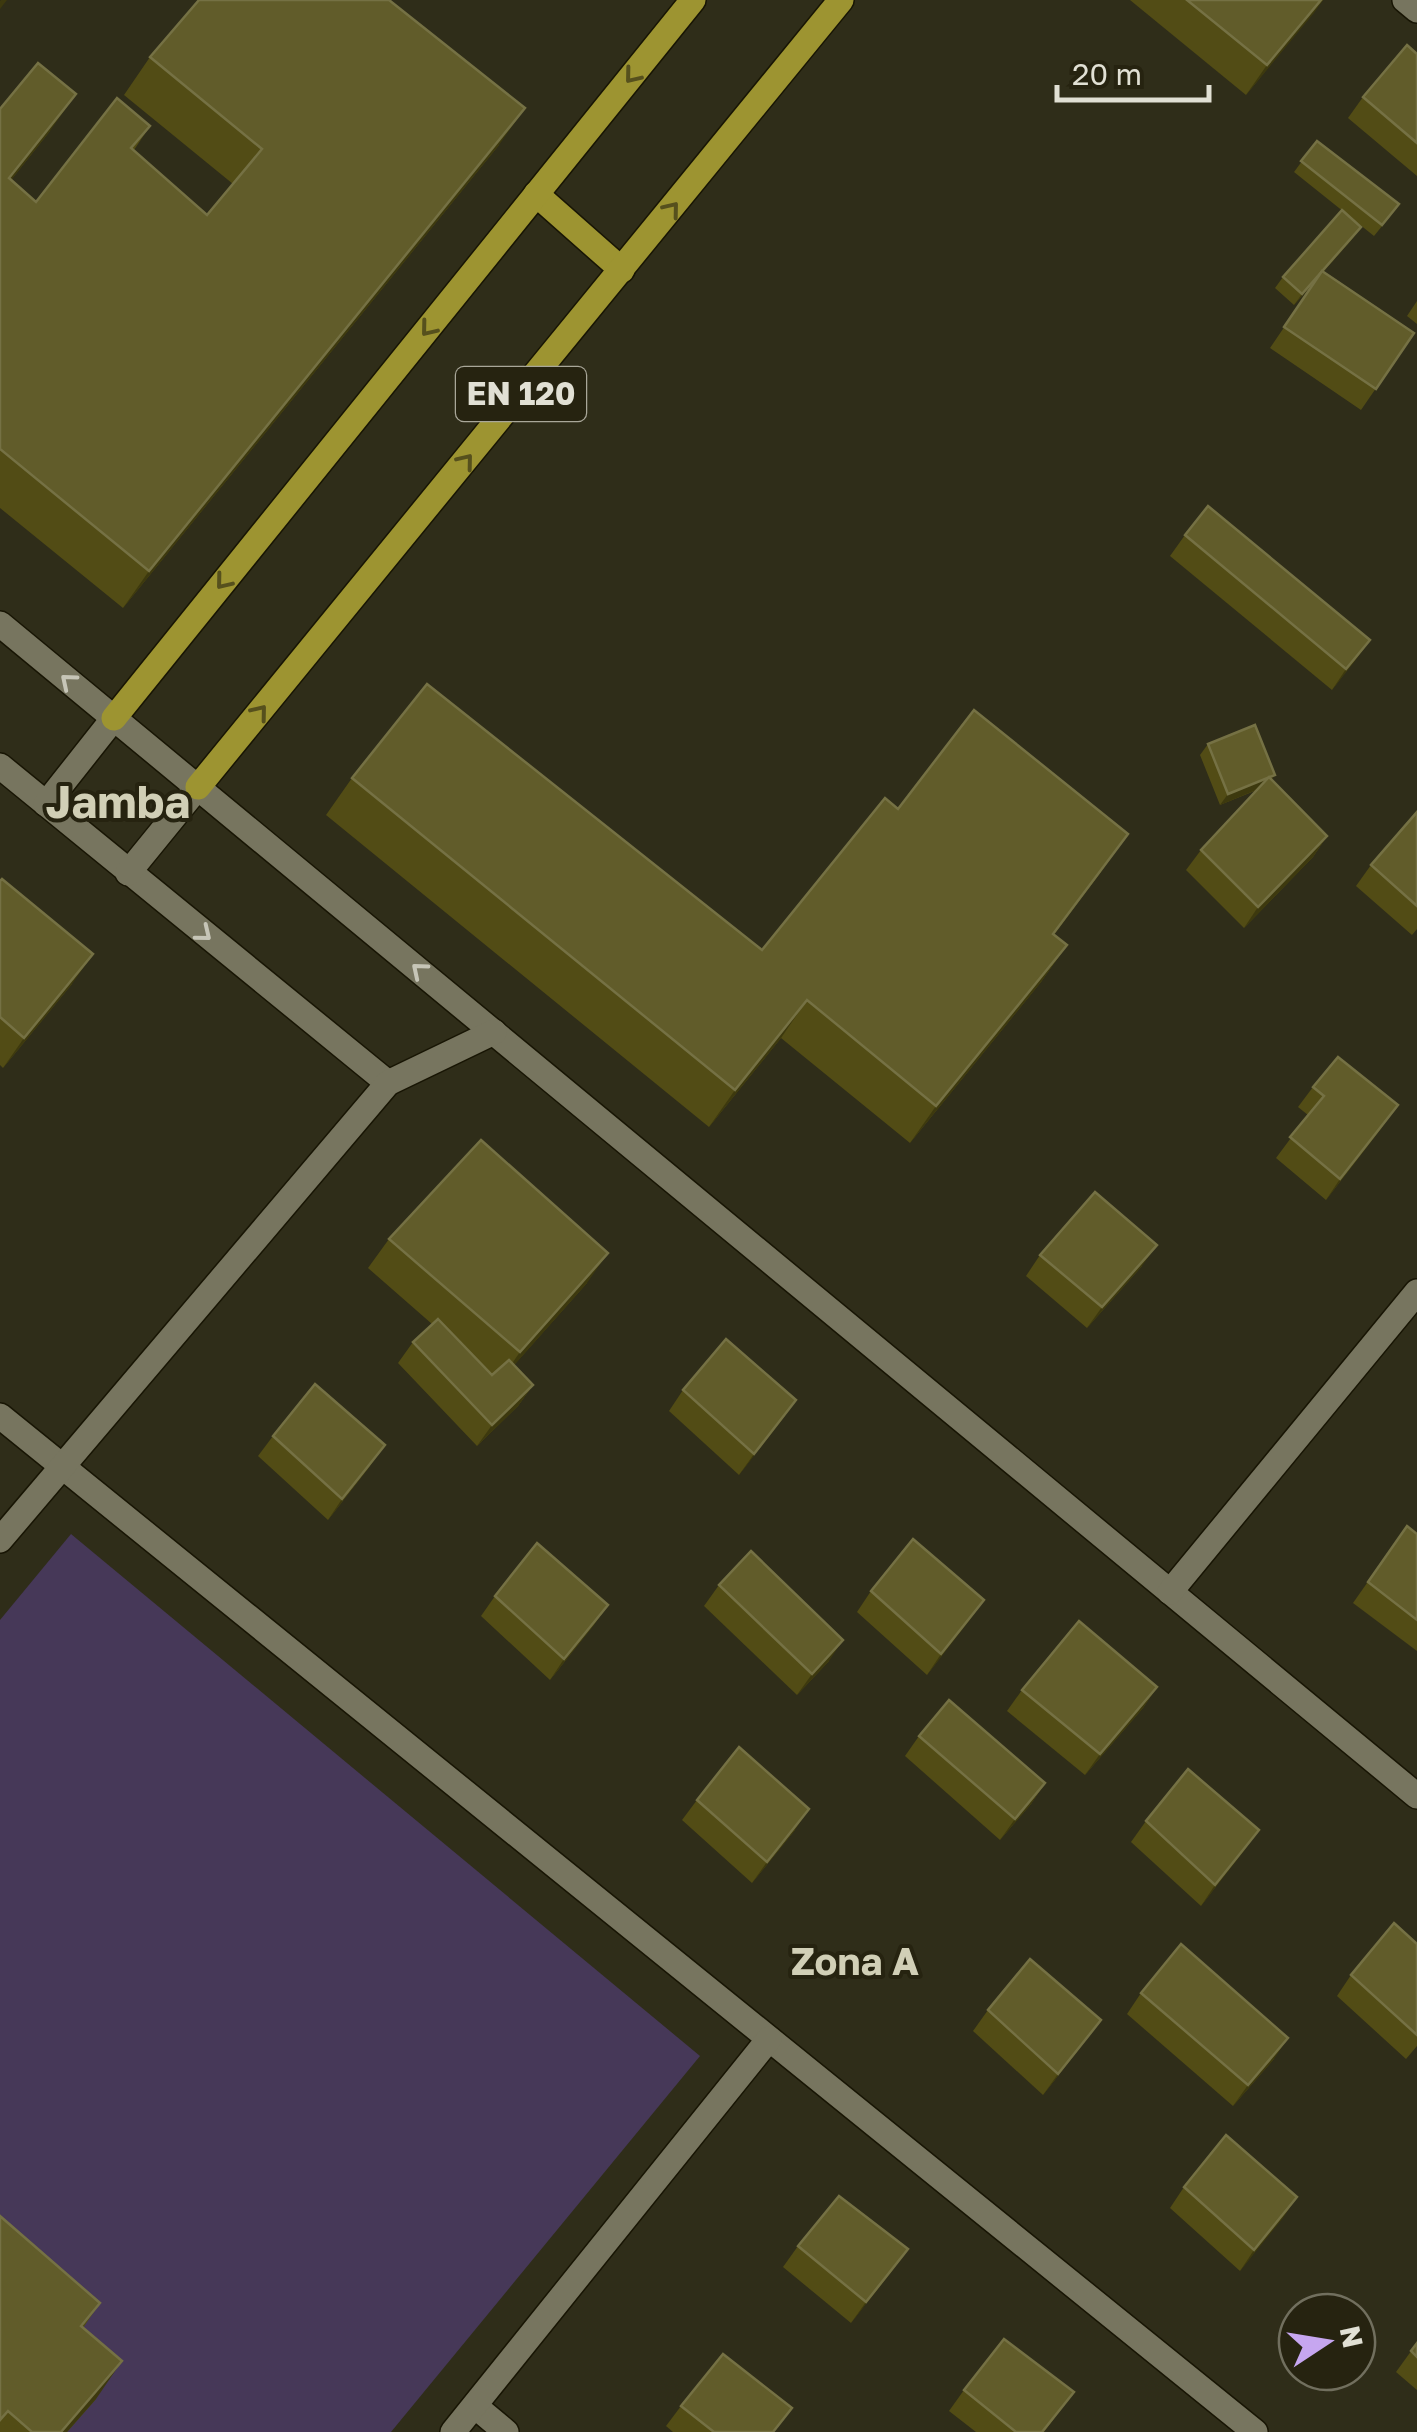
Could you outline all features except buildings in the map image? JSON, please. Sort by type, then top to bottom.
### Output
[{"type":"main road","name":"EN 120","points":[[114,718],[693,0]]},
{"type":"main road","name":"EN 120","points":[[198,787],[841,0]]},
{"type":"main road","points":[[536,194],[622,270]]},
{"type":"street","points":[[1405,0],[1417,10]]},
{"type":"street","points":[[0,624],[1417,1796]]},
{"type":"street","points":[[46,804],[114,718]]},
{"type":"street","points":[[0,766],[388,1083]]},
{"type":"street","points":[[128,873],[198,787]]},
{"type":"street","points":[[0,1540],[388,1083],[494,1032]]},
{"type":"street","points":[[1170,1592],[1417,1292]]},
{"type":"street","points":[[0,1416],[1255,2432]]},
{"type":"street","points":[[453,2432],[769,2038]]},
{"type":"street","points":[[475,2406],[506,2432]]},
{"type":"shaded area","points":[[71,1534],[700,2056],[391,2432],[0,2432],[0,1620]]},
{"type":"district","name":"Jamba","points":[[118,802]]},
{"type":"district","name":"Zona A","points":[[855,1962]]}]
